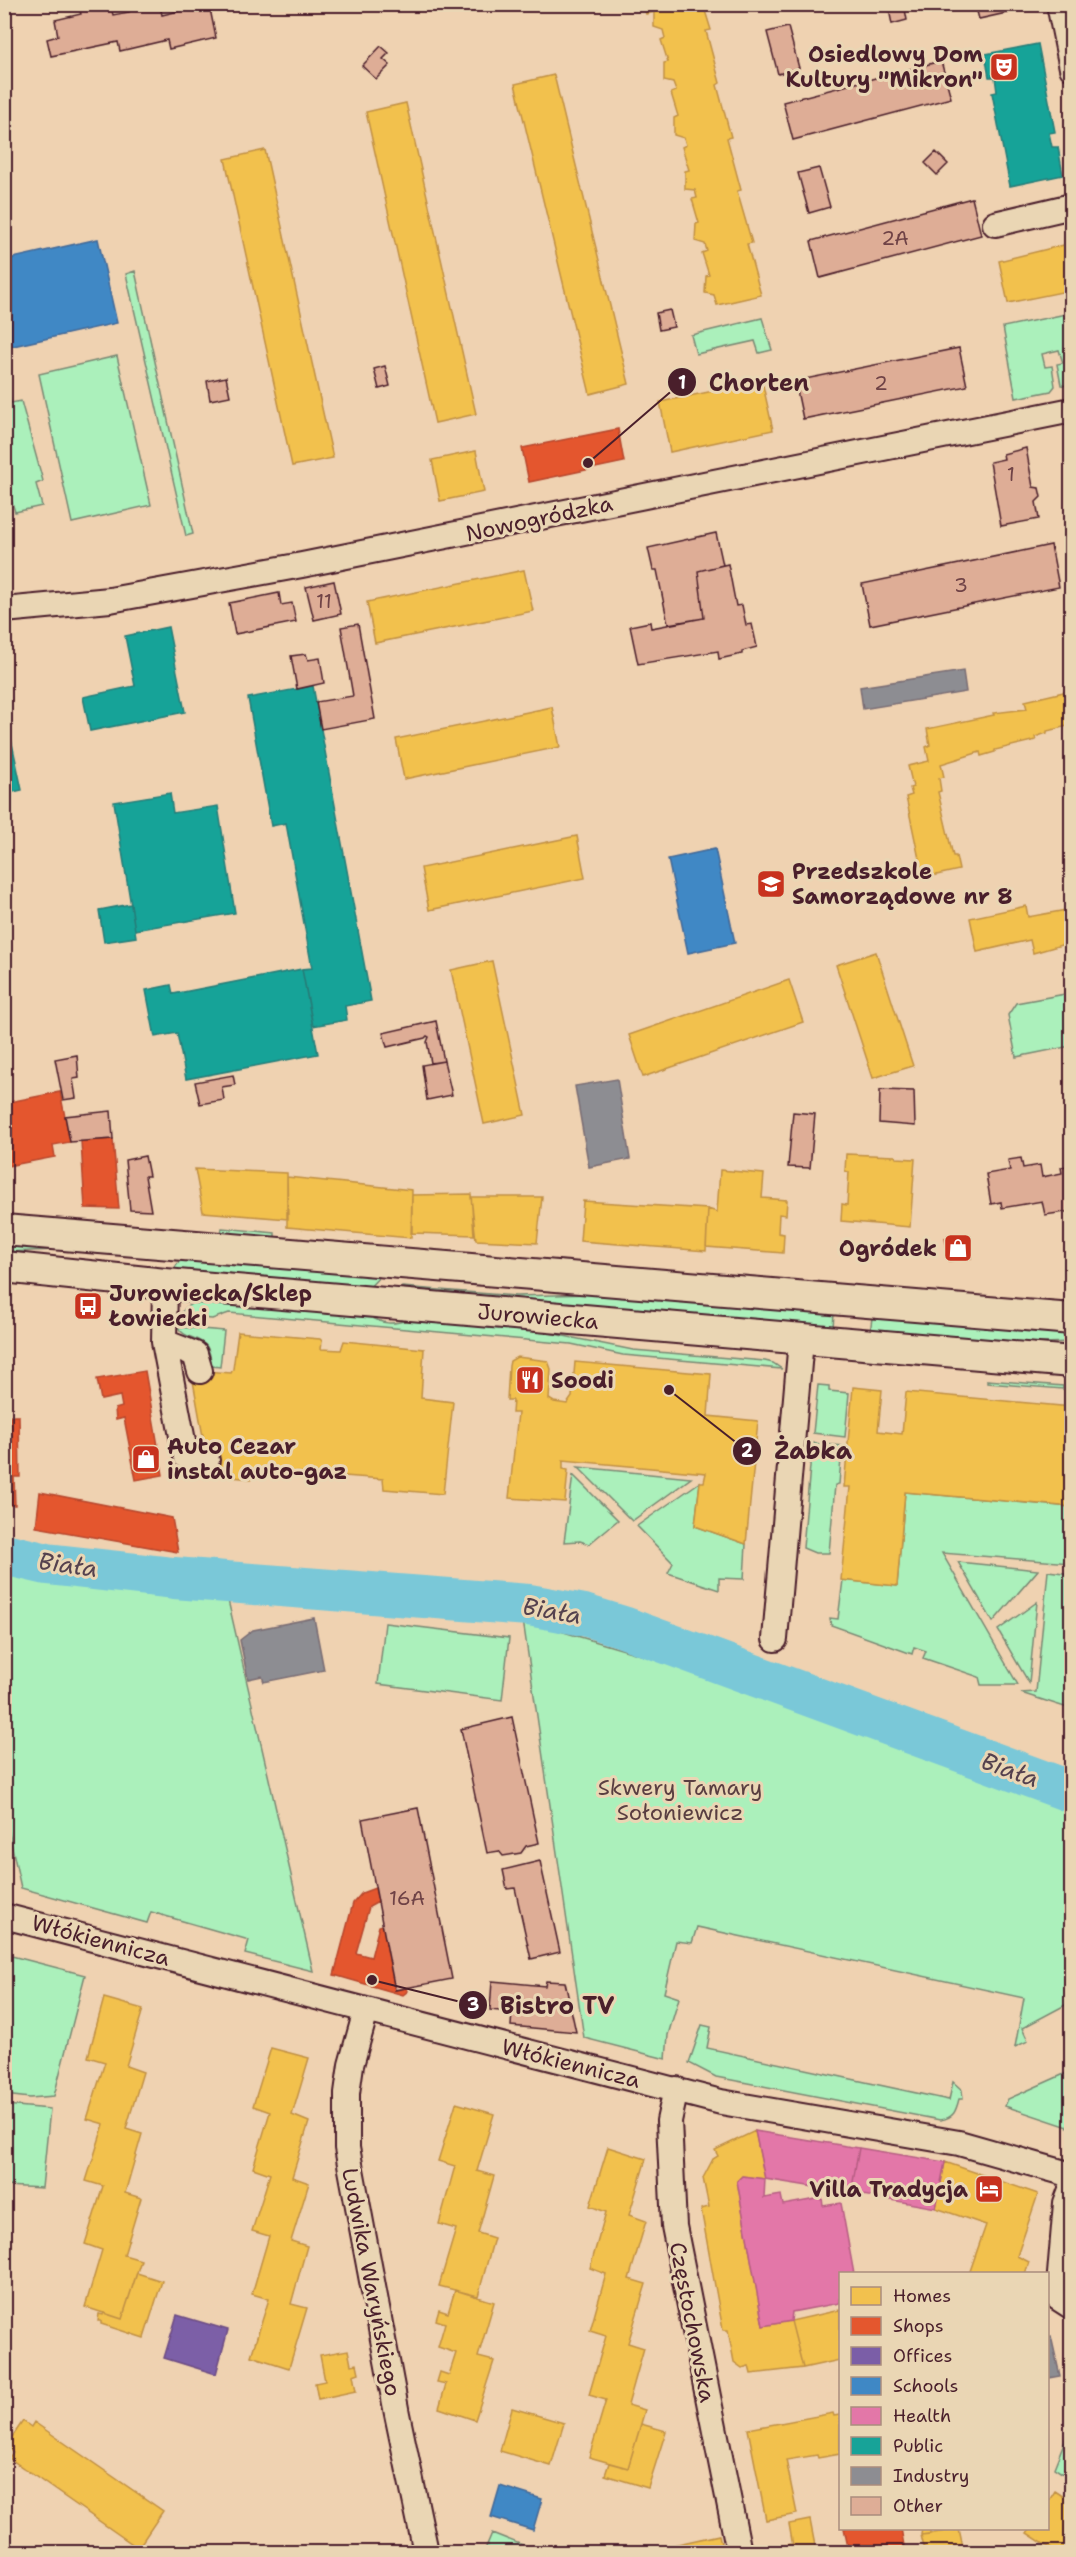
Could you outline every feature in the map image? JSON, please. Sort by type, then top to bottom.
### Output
[{"type":"street","points":[[1059,4],[1071,68]]},
{"type":"street","points":[[995,224],[1071,206]]},
{"type":"street","name":"Nowogródzka","points":[[4,610],[110,600],[294,567],[1071,410]]},
{"type":"street","name":"Jurowiecka","points":[[4,1230],[1071,1319]]},
{"type":"street","points":[[169,1242],[165,1284],[165,1342],[186,1457],[207,1460]]},
{"type":"street","points":[[396,1304],[389,1291],[391,1282],[404,1263]]},
{"type":"street","name":"Jurowiecka","points":[[4,1268],[165,1284],[1071,1362]]},
{"type":"street","points":[[775,1639],[801,1340]]},
{"type":"street","points":[[165,1342],[195,1354],[200,1371]]},
{"type":"street","name":"Włókiennicza","points":[[4,1916],[721,2102],[959,2143],[1071,2175]]},
{"type":"street","name":"Ludwika Waryńskiego","points":[[366,2011],[351,2065],[347,2093],[347,2148],[397,2414],[426,2553]]},
{"type":"street","name":"Częstochowska","points":[[676,2090],[669,2121],[674,2226],[739,2553]]},
{"type":"street","points":[[1071,2187],[1066,2203],[1058,2298],[1071,2307]]},
{"type":"green space","points":[[135,271],[193,534],[186,536],[126,274]]},
{"type":"green space","points":[[1071,313],[1071,386],[1061,385],[1057,364],[1063,363],[1059,350],[1042,354],[1045,367],[1052,366],[1055,386],[1051,391],[1016,398],[1003,327]]},
{"type":"green space","points":[[762,318],[772,350],[759,353],[755,341],[696,354],[691,335]]},
{"type":"green space","points":[[117,356],[151,505],[72,523],[39,374]]},
{"type":"green space","points":[[9,396],[11,403],[21,401],[43,481],[36,484],[42,506],[15,512],[5,480],[5,397]]},
{"type":"green space","points":[[1071,993],[1071,1046],[1016,1057],[1008,1015],[1016,1003]]},
{"type":"green space","points":[[222,1228],[275,1233],[275,1238],[221,1233]]},
{"type":"green space","points":[[5,1242],[56,1246],[56,1250],[5,1252]]},
{"type":"green space","points":[[182,1258],[380,1276],[367,1290],[173,1270]]},
{"type":"green space","points":[[402,1287],[516,1296],[592,1294],[834,1313],[833,1328],[401,1290]]},
{"type":"green space","points":[[199,1301],[369,1316],[388,1323],[407,1320],[549,1333],[633,1350],[765,1361],[782,1369],[623,1355],[571,1344],[229,1313],[212,1319],[180,1316],[188,1306]]},
{"type":"green space","points":[[872,1318],[1071,1333],[1072,1342],[1014,1344],[870,1333]]},
{"type":"green space","points":[[178,1327],[224,1331],[220,1367],[212,1366],[209,1351],[204,1343],[184,1334]]},
{"type":"green space","points":[[987,1380],[1063,1386],[1063,1389],[987,1383]]},
{"type":"green space","points":[[818,1385],[829,1386],[829,1391],[849,1393],[845,1437],[813,1433]]},
{"type":"green space","points":[[812,1443],[842,1446],[839,1484],[835,1485],[829,1553],[815,1553],[803,1548]]},
{"type":"green space","points":[[578,1467],[691,1478],[632,1521]]},
{"type":"green space","points":[[573,1475],[618,1520],[589,1544],[580,1541],[564,1542]]},
{"type":"green space","points":[[700,1482],[695,1526],[746,1544],[744,1579],[719,1578],[719,1590],[668,1573],[673,1563],[637,1526]]},
{"type":"green space","points":[[905,1492],[1071,1507],[1071,1563],[942,1553],[1018,1685],[981,1685],[979,1677],[923,1658],[926,1651],[914,1647],[912,1654],[831,1625],[830,1618],[838,1619],[843,1580],[897,1586]]},
{"type":"green space","points":[[5,1554],[47,1565],[175,1579],[228,1600],[313,1971],[245,1954],[249,1940],[151,1912],[147,1923],[21,1888],[4,1811]]},
{"type":"green space","points":[[958,1562],[1038,1570],[993,1622]]},
{"type":"green space","points":[[1048,1571],[1071,1574],[1064,1647],[1071,1648],[1071,1709],[1021,1693],[1036,1692]]},
{"type":"green space","points":[[1037,1602],[1029,1683],[998,1630]]},
{"type":"green space","name":"Skwery Tamary Sołoniewicz","points":[[523,1620],[918,1737],[1071,1792],[1071,2002],[1022,2028],[1028,2041],[1015,2047],[1024,1998],[697,1927],[692,1943],[676,1941],[664,1993],[679,1998],[668,2035],[666,2059],[584,2038]]},
{"type":"green space","points":[[385,1623],[509,1638],[502,1700],[378,1684]]},
{"type":"green space","points":[[4,1954],[85,1975],[54,2096],[30,2098],[5,2095],[7,2081],[4,2080]]},
{"type":"green space","points":[[702,2025],[711,2027],[707,2048],[949,2100],[953,2082],[962,2090],[963,2099],[959,2099],[951,2116],[940,2120],[716,2077],[689,2063]]},
{"type":"green space","points":[[1071,2071],[1071,2128],[1005,2106],[1008,2099]]},
{"type":"green space","points":[[5,2105],[50,2109],[42,2188],[5,2186]]},
{"type":"green space","points":[[1071,2425],[1072,2479],[1054,2468]]},
{"type":"green space","points":[[492,2533],[540,2552],[484,2552]]},
{"type":"building: Homes","points":[[643,4],[703,4],[711,30],[706,31],[720,83],[717,85],[731,137],[727,138],[741,190],[737,191],[752,243],[747,244],[761,295],[717,305],[714,295],[705,293],[706,276],[709,275],[702,253],[707,251],[705,244],[695,241],[696,224],[699,223],[692,199],[697,198],[695,190],[685,189],[685,171],[689,170],[682,147],[686,145],[684,138],[674,135],[674,118],[678,116],[671,93],[676,91],[673,83],[664,81],[664,63],[668,62],[661,40],[665,38],[663,30],[654,27],[654,12],[646,14]]},
{"type":"building: Homes","points":[[554,75],[629,384],[590,394],[515,84]]},
{"type":"building: Homes","points":[[406,103],[476,414],[435,423],[366,112]]},
{"type":"building: Homes","points":[[265,150],[333,458],[292,466],[225,159]]},
{"type":"building: Homes","points":[[1072,243],[1072,290],[1008,303],[999,261]]},
{"type":"building: Homes","points":[[762,381],[773,430],[670,452],[660,402]]},
{"type":"building: Homes","points":[[476,451],[484,492],[440,501],[432,460]]},
{"type":"building: Homes","points":[[524,570],[533,611],[375,643],[367,602]]},
{"type":"building: Homes","points":[[1072,690],[1072,725],[1047,731],[1035,737],[1036,740],[995,750],[995,752],[981,756],[980,752],[941,764],[944,777],[939,778],[941,791],[938,792],[953,856],[956,856],[959,870],[923,878],[906,797],[912,795],[910,788],[913,787],[908,766],[929,761],[926,747],[930,745],[927,729],[994,715],[993,713],[1027,709],[1025,701]]},
{"type":"building: Homes","points":[[552,707],[560,747],[404,779],[396,739]]},
{"type":"building: Homes","points":[[577,836],[585,878],[429,910],[421,868]]},
{"type":"building: Homes","points":[[1026,906],[1028,917],[1072,909],[1072,942],[1033,953],[1030,940],[977,952],[970,918]]},
{"type":"building: Homes","points":[[876,952],[913,1066],[873,1078],[836,965]]},
{"type":"building: Homes","points":[[492,961],[525,1115],[484,1124],[451,970]]},
{"type":"building: Homes","points":[[789,980],[803,1022],[643,1077],[629,1035]]},
{"type":"building: Homes","points":[[846,1154],[915,1159],[910,1227],[841,1221],[842,1204],[847,1205],[849,1172],[845,1171]]},
{"type":"building: Homes","points":[[195,1169],[287,1173],[288,1219],[203,1212]]},
{"type":"building: Homes","points":[[720,1170],[764,1174],[762,1198],[787,1200],[786,1215],[779,1214],[778,1233],[784,1234],[783,1253],[706,1247],[708,1209],[717,1212]]},
{"type":"building: Homes","points":[[287,1177],[412,1190],[411,1238],[287,1227]]},
{"type":"building: Homes","points":[[471,1194],[474,1235],[412,1233],[412,1195]]},
{"type":"building: Homes","points":[[471,1197],[542,1197],[537,1243],[476,1240]]},
{"type":"building: Homes","points":[[583,1201],[708,1209],[706,1251],[580,1241]]},
{"type":"building: Homes","points":[[238,1332],[320,1339],[321,1349],[341,1350],[344,1341],[424,1349],[421,1398],[453,1402],[443,1494],[384,1489],[383,1479],[253,1469],[252,1479],[210,1475],[191,1370],[231,1373]]},
{"type":"building: Homes","points":[[517,1357],[548,1361],[551,1369],[549,1399],[567,1404],[572,1397],[575,1362],[711,1374],[708,1416],[758,1421],[746,1544],[695,1526],[700,1482],[704,1482],[706,1473],[563,1460],[563,1469],[568,1470],[565,1502],[509,1498],[518,1413],[512,1413],[513,1400],[507,1400],[510,1361]]},
{"type":"building: Homes","points":[[853,1387],[882,1390],[878,1431],[902,1434],[906,1392],[1072,1407],[1072,1507],[905,1492],[897,1586],[841,1580],[850,1487],[844,1487]]},
{"type":"building: Homes","points":[[1072,1567],[1072,1648],[1064,1647]]},
{"type":"building: Homes","points":[[104,1998],[143,2009],[126,2066],[143,2072],[126,2129],[142,2134],[125,2193],[141,2198],[124,2255],[141,2260],[122,2319],[85,2307],[102,2250],[85,2244],[103,2186],[86,2181],[104,2124],[87,2119],[105,2062],[88,2057]]},
{"type":"building: Homes","points":[[271,2048],[309,2058],[292,2115],[309,2122],[292,2177],[309,2183],[291,2241],[307,2246],[291,2304],[307,2308],[289,2368],[251,2356],[269,2299],[252,2294],[269,2236],[252,2231],[270,2174],[253,2168],[270,2112],[253,2106]]},
{"type":"building: Homes","points":[[456,2103],[494,2114],[477,2171],[494,2176],[478,2233],[494,2238],[478,2296],[439,2286],[456,2229],[439,2224],[455,2166],[438,2161]]},
{"type":"building: Homes","points":[[755,2131],[765,2179],[742,2176],[737,2181],[763,2326],[791,2321],[803,2368],[751,2374],[749,2366],[742,2368],[734,2362],[728,2330],[723,2330],[701,2209],[709,2207],[703,2178],[713,2159],[718,2156],[715,2150]]},
{"type":"building: Homes","points":[[608,2147],[646,2159],[629,2215],[646,2221],[629,2279],[646,2284],[628,2343],[644,2348],[628,2405],[645,2410],[628,2468],[589,2457],[606,2400],[589,2395],[606,2336],[590,2331],[606,2274],[590,2268],[606,2212],[590,2206]]},
{"type":"building: Homes","points":[[945,2162],[1038,2194],[1017,2256],[1029,2262],[1026,2272],[970,2272],[986,2225],[936,2208]]},
{"type":"building: Homes","points":[[137,2273],[162,2281],[144,2338],[98,2321],[99,2314],[104,2313],[122,2319]]},
{"type":"building: Homes","points":[[4,2278],[8,2301],[4,2301]]},
{"type":"building: Homes","points":[[455,2290],[494,2302],[478,2357],[494,2361],[475,2420],[439,2408],[446,2384],[437,2382],[440,2372],[449,2375],[456,2353],[438,2347],[445,2323],[436,2320],[439,2310],[448,2313]]},
{"type":"building: Homes","points":[[839,2310],[839,2360],[803,2368],[791,2321]]},
{"type":"building: Homes","points":[[4,2344],[12,2384],[4,2385]]},
{"type":"building: Homes","points":[[348,2350],[351,2365],[357,2364],[359,2373],[353,2375],[356,2391],[318,2399],[315,2383],[325,2381],[320,2355]]},
{"type":"building: Homes","points":[[512,2408],[564,2423],[551,2466],[500,2451]]},
{"type":"building: Homes","points":[[833,2413],[834,2416],[839,2415],[839,2454],[786,2460],[797,2514],[766,2520],[748,2429]]},
{"type":"building: Homes","points":[[23,2421],[31,2427],[34,2422],[163,2511],[138,2548],[9,2458],[13,2452],[5,2447]]},
{"type":"building: Homes","points":[[641,2424],[666,2431],[648,2488],[605,2475],[609,2463],[628,2468]]},
{"type":"building: Homes","points":[[1055,2491],[1072,2502],[1072,2552],[1056,2552],[1027,2533],[1029,2530],[1049,2530],[1049,2500]]},
{"type":"building: Homes","points":[[810,2520],[816,2551],[794,2552],[789,2524]]},
{"type":"building: Homes","points":[[922,2530],[930,2530],[930,2534],[921,2535]]},
{"type":"building: Homes","points":[[959,2530],[964,2552],[925,2552],[921,2535]]},
{"type":"building: Homes","points":[[719,2535],[723,2552],[650,2552],[650,2550]]},
{"type":"building: Homes","points":[[793,2544],[794,2552],[751,2552]]},
{"type":"building: Shops","points":[[618,429],[624,462],[529,482],[522,448]]},
{"type":"building: Shops","points":[[60,1092],[70,1142],[53,1145],[55,1157],[7,1166],[4,1103]]},
{"type":"building: Shops","points":[[113,1139],[119,1209],[85,1208],[81,1141]]},
{"type":"building: Shops","name":"Ogródek","points":[[968,1235],[971,1258],[949,1261],[945,1238]]},
{"type":"building: Shops","points":[[145,1371],[163,1475],[136,1480],[124,1418],[116,1420],[115,1409],[122,1407],[120,1396],[101,1400],[97,1379]]},
{"type":"building: Shops","points":[[10,1416],[19,1416],[20,1477],[14,1477],[15,1505],[4,1505],[4,1421],[10,1420]]},
{"type":"building: Shops","points":[[40,1492],[172,1518],[178,1552],[36,1527]]},
{"type":"building: Shops","points":[[375,1888],[378,1902],[369,1907],[356,1953],[371,1957],[379,1926],[383,1925],[395,1990],[407,1988],[408,1991],[403,1995],[334,1975],[353,1903],[362,1893]]},
{"type":"building: Shops","points":[[844,2530],[901,2530],[905,2552],[849,2552]]},
{"type":"building: Offices","points":[[177,2315],[228,2330],[216,2374],[164,2358]]},
{"type":"building: Schools","points":[[98,239],[117,323],[4,348],[4,260]]},
{"type":"building: Schools","points":[[715,849],[735,943],[688,953],[668,859]]},
{"type":"building: Schools","points":[[500,2486],[542,2499],[533,2530],[491,2517]]},
{"type":"building: Health","points":[[755,2131],[859,2148],[851,2193],[765,2179]]},
{"type":"building: Health","points":[[859,2148],[945,2162],[936,2208],[851,2193]]},
{"type":"building: Health","points":[[742,2176],[765,2179],[764,2198],[781,2195],[783,2205],[822,2198],[823,2206],[841,2203],[854,2272],[839,2272],[839,2303],[792,2312],[791,2321],[763,2326],[737,2181]]},
{"type":"building: Public","points":[[1038,44],[1055,132],[1049,133],[1052,147],[1058,147],[1063,175],[1010,186],[992,93],[997,92],[995,77],[989,77],[985,54]]},
{"type":"building: Public","points":[[168,627],[185,712],[90,731],[83,697],[135,686],[125,636]]},
{"type":"building: Public","points":[[313,686],[371,1001],[345,1006],[347,1020],[313,1026],[302,969],[312,968],[286,823],[271,826],[248,698]]},
{"type":"building: Public","points":[[4,706],[22,790],[4,794]]},
{"type":"building: Public","points":[[170,793],[173,813],[218,806],[235,913],[135,930],[114,802]]},
{"type":"building: Public","points":[[131,904],[136,937],[104,942],[99,910]]},
{"type":"building: Public","points":[[302,969],[318,1054],[186,1079],[177,1033],[155,1037],[146,990],[171,985],[173,994]]},
{"type":"building: Industry","points":[[963,671],[966,692],[863,709],[860,687]]},
{"type":"building: Industry","points":[[617,1079],[630,1159],[589,1167],[575,1086]]},
{"type":"building: Industry","points":[[314,1618],[324,1670],[264,1682],[262,1676],[248,1679],[240,1640],[253,1630]]},
{"type":"building: Industry","points":[[1051,2336],[1060,2376],[1049,2378],[1049,2337]]},
{"type":"building: Other","points":[[78,4],[89,4],[91,11],[111,7],[113,15],[129,12],[127,4],[139,4],[140,9],[160,5],[162,15],[179,11],[178,4],[189,4],[190,9],[209,4],[216,38],[169,49],[167,40],[120,51],[118,42],[51,56],[47,39],[58,36],[55,20],[81,14]]},
{"type":"building: Other","points":[[904,4],[907,20],[892,24],[888,5]]},
{"type":"building: Other","points":[[975,4],[1028,4],[1029,8],[979,19]]},
{"type":"building: Other","points":[[788,27],[799,68],[778,74],[767,32]]},
{"type":"building: Other","points":[[381,46],[389,53],[383,59],[390,65],[376,79],[362,66]]},
{"type":"building: Other","points":[[941,61],[951,98],[793,140],[783,102]]},
{"type":"building: Other","points":[[4,79],[9,98],[4,99]]},
{"type":"building: Other","points":[[936,152],[948,164],[937,175],[925,163]]},
{"type":"building: Other","points":[[819,168],[830,207],[809,213],[798,173]]},
{"type":"building: Other","points":[[972,198],[981,235],[820,278],[811,241]]},
{"type":"building: Other","points":[[670,310],[674,327],[659,330],[656,313]]},
{"type":"building: Other","points":[[959,348],[967,386],[803,419],[795,381]]},
{"type":"building: Other","points":[[385,366],[390,386],[379,389],[374,369]]},
{"type":"building: Other","points":[[226,377],[230,396],[210,400],[207,381]]},
{"type":"building: Other","points":[[1026,448],[1033,487],[1039,488],[1041,497],[1036,502],[1039,519],[1001,526],[990,462],[1004,459],[1003,454]]},
{"type":"building: Other","points":[[716,533],[723,565],[698,571],[704,618],[668,624],[657,570],[653,570],[648,548]]},
{"type":"building: Other","points":[[1051,545],[1059,587],[870,625],[862,584]]},
{"type":"building: Other","points":[[728,564],[736,606],[742,605],[746,625],[752,624],[757,647],[742,651],[742,654],[719,659],[718,651],[638,664],[630,626],[650,622],[651,628],[704,618],[698,571]]},
{"type":"building: Other","points":[[334,581],[341,614],[314,620],[306,587]]},
{"type":"building: Other","points":[[279,593],[281,605],[292,603],[296,622],[235,634],[229,603]]},
{"type":"building: Other","points":[[358,624],[375,719],[321,729],[316,702],[353,696],[341,627]]},
{"type":"building: Other","points":[[306,654],[308,660],[320,658],[324,683],[297,689],[291,656]]},
{"type":"building: Other","points":[[436,1021],[444,1061],[431,1063],[427,1042],[429,1037],[427,1036],[387,1047],[383,1033]]},
{"type":"building: Other","points":[[77,1055],[79,1078],[73,1079],[76,1098],[63,1100],[55,1059]]},
{"type":"building: Other","points":[[444,1061],[452,1095],[427,1100],[422,1065]]},
{"type":"building: Other","points":[[233,1075],[235,1085],[222,1087],[224,1100],[200,1104],[195,1082]]},
{"type":"building: Other","points":[[880,1090],[914,1091],[915,1126],[879,1123]]},
{"type":"building: Other","points":[[111,1111],[113,1139],[70,1142],[65,1116]]},
{"type":"building: Other","points":[[793,1112],[815,1114],[810,1168],[788,1167]]},
{"type":"building: Other","points":[[145,1156],[149,1176],[145,1176],[151,1211],[130,1210],[125,1160]]},
{"type":"building: Other","points":[[1021,1158],[1023,1168],[1040,1165],[1042,1177],[1062,1173],[1061,1167],[1072,1165],[1072,1211],[1045,1215],[1042,1201],[1002,1208],[1001,1202],[991,1204],[986,1174],[1010,1170],[1008,1160]]},
{"type":"building: Other","points":[[512,1717],[539,1843],[526,1846],[521,1853],[503,1856],[499,1851],[487,1853],[461,1729]]},
{"type":"building: Other","points":[[418,1808],[452,1979],[395,1990],[362,1819]]},
{"type":"building: Other","points":[[540,1861],[560,1952],[531,1959],[515,1888],[507,1889],[503,1870]]},
{"type":"building: Other","points":[[492,1981],[545,1986],[546,1981],[565,1982],[576,2032],[511,2026],[512,2012],[490,2010]]},
{"type":"waterway","name":"Biała","points":[[4,1554],[47,1564],[174,1578],[529,1605],[584,1615],[623,1627],[1072,1792]]},
{"type":"place","name":"Osiedlowy Dom Kultury \"Mikron\"","points":[[1004,67]]},
{"type":"place","name":"Chorten","points":[[588,463]]},
{"type":"place","name":"Przedszkole Samorządowe nr 8","points":[[771,884]]},
{"type":"place","name":"Ogródek","points":[[958,1248]]},
{"type":"place","name":"Jurowiecka/Sklep Łowiecki","points":[[88,1306]]},
{"type":"place","name":"Soodi","points":[[530,1380]]},
{"type":"place","name":"Żabka","points":[[669,1390]]},
{"type":"place","name":"Auto Cezar instal auto-gaz","points":[[146,1459]]},
{"type":"place","name":"Bistro TV","points":[[372,1980]]},
{"type":"place","name":"Villa Tradycja","points":[[989,2189]]}]
